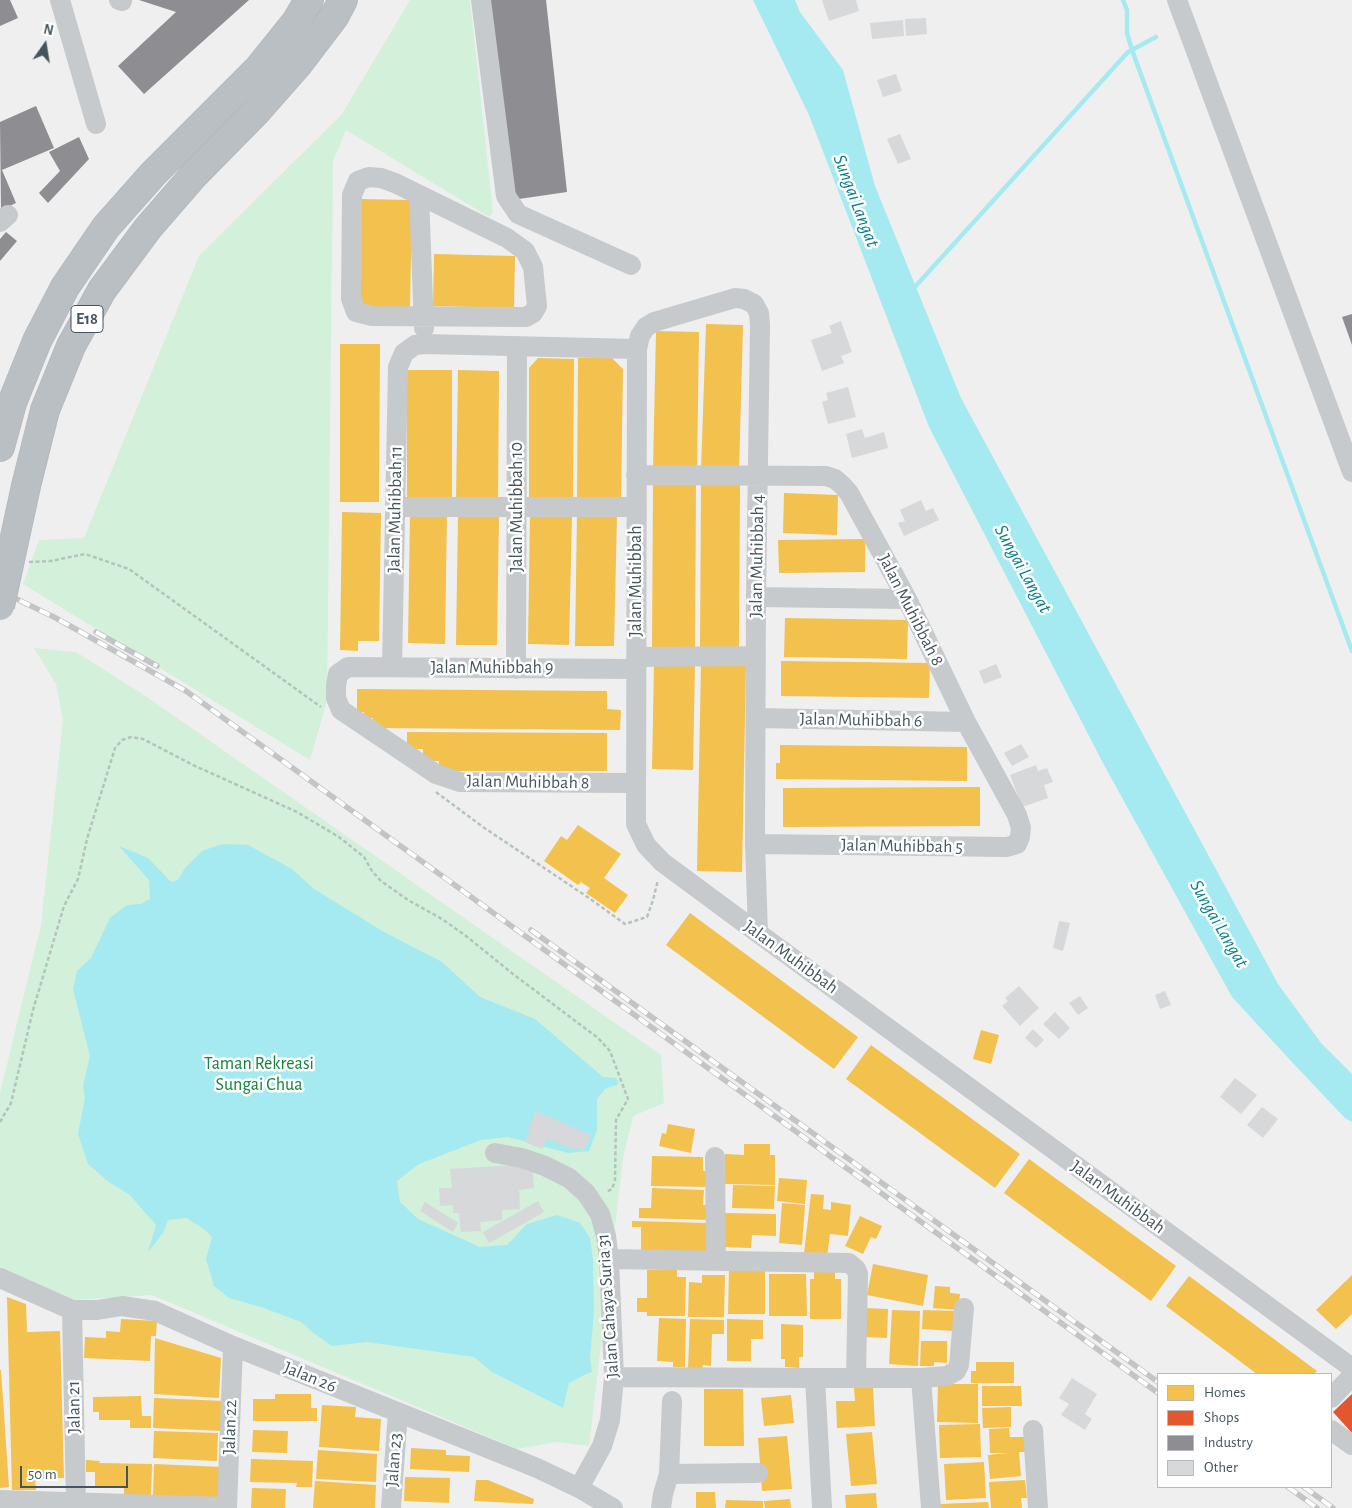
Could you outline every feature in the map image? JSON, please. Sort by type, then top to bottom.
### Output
[{"type":"highway","name":"E18","points":[[0,446],[12,404],[37,341],[66,287],[106,227],[153,174],[259,68],[296,22],[309,0]]},
{"type":"highway","name":"E18","points":[[0,606],[26,486],[45,410],[71,346],[102,290],[148,228],[194,175],[255,113],[298,63],[334,17],[343,0]]},
{"type":"street","points":[[60,0],[96,124]]},
{"type":"street","points":[[481,0],[506,196],[518,214],[631,265]]},
{"type":"street","points":[[1177,0],[1352,472]]},
{"type":"street","points":[[369,177],[381,178],[419,195],[507,238],[525,251],[533,266],[537,306],[533,313],[526,317],[363,315],[356,312],[352,299],[352,196],[358,181],[369,177]]},
{"type":"street","points":[[419,195],[425,344],[517,346],[638,342]]},
{"type":"street","name":"Jalan Muhibbah 4","points":[[638,342],[646,327],[654,322],[735,298],[744,299],[754,304],[759,313],[755,844],[758,933]]},
{"type":"street","name":"Jalan Muhibbah","points":[[638,342],[636,824],[646,845],[662,862],[1352,1368]]},
{"type":"street","name":"Jalan Muhibbah 11","points":[[392,667],[398,367],[404,353],[415,345],[425,344]]},
{"type":"street","name":"Jalan Muhibbah 10","points":[[516,669],[517,346]]},
{"type":"street","name":"Jalan Muhibbah 8","points":[[636,475],[826,476],[835,479],[849,493],[907,599],[966,722],[1016,815]]},
{"type":"street","points":[[396,507],[636,507]]},
{"type":"street","points":[[756,597],[907,599]]},
{"type":"street","name":"Jalan Muhibbah 9","points":[[348,667],[516,669],[756,656]]},
{"type":"street","name":"Jalan Muhibbah 8","points":[[348,667],[338,674],[336,686],[336,698],[341,710],[436,774],[460,782],[636,783]]},
{"type":"street","name":"Jalan Muhibbah 6","points":[[756,718],[966,722]]},
{"type":"street","name":"Jalan Muhibbah 5","points":[[755,844],[1007,847],[1017,844],[1020,837],[1021,828],[1016,815]]},
{"type":"street","name":"Jalan Cahaya Suria 31","points":[[495,1153],[522,1158],[545,1166],[569,1178],[586,1193],[600,1214],[606,1236],[609,1258],[614,1377],[607,1434],[579,1488]]},
{"type":"street","points":[[715,1157],[716,1260]]},
{"type":"street","points":[[609,1258],[844,1261],[853,1265],[858,1274],[856,1378]]},
{"type":"street","name":"Jalan 26","points":[[0,1278],[72,1310],[97,1310],[122,1306],[155,1311],[233,1346],[537,1468],[579,1488],[613,1508]]},
{"type":"street","points":[[614,1377],[921,1378],[947,1376],[956,1371],[959,1365],[964,1308]]},
{"type":"street","name":"Jalan 21","points":[[72,1310],[76,1504]]},
{"type":"street","name":"Jalan 22","points":[[227,1508],[233,1346]]},
{"type":"street","points":[[1332,1397],[1352,1376]]},
{"type":"street","points":[[815,1378],[822,1508]]},
{"type":"street","points":[[921,1378],[931,1508]]},
{"type":"street","points":[[661,1508],[669,1474],[672,1401]]},
{"type":"street","name":"Jalan 23","points":[[391,1508],[398,1412]]},
{"type":"street","points":[[1033,1430],[1038,1508]]},
{"type":"street","points":[[1332,1431],[1352,1445]]},
{"type":"street","points":[[669,1474],[758,1473]]},
{"type":"street","points":[[0,1500],[227,1508]]},
{"type":"path","points":[[0,1122],[12,1103],[33,1010],[64,906],[78,879],[87,839],[115,748],[122,740],[131,737],[143,740],[297,812],[339,837],[364,857],[381,881],[466,936],[598,1038],[610,1051],[628,1099],[616,1120],[615,1180],[612,1189],[591,1200]]},
{"type":"green space","points":[[410,0],[470,0],[493,212],[489,217],[346,130],[333,161],[327,701],[310,760],[23,584],[39,540],[84,538],[199,256],[342,114]]},
{"type":"green space","name":"Taman Rekreasi Sungai Chua","points":[[34,648],[76,652],[144,695],[661,1055],[664,1103],[633,1116],[623,1158],[589,1446],[557,1442],[517,1449],[152,1295],[75,1300],[0,1272],[0,1093],[41,925],[63,720],[56,684]]},
{"type":"water","name":"Sungai Langat","points":[[753,0],[795,0],[800,12],[843,70],[875,186],[961,398],[1278,984],[1321,1043],[1352,1074],[1352,1122],[1345,1118],[1232,997],[1104,765],[929,427],[809,115]]},
{"type":"water","points":[[222,844],[248,845],[292,869],[314,889],[384,932],[442,962],[480,997],[535,1019],[603,1077],[616,1078],[619,1084],[605,1089],[597,1099],[597,1130],[589,1151],[568,1153],[508,1137],[481,1140],[419,1164],[397,1181],[400,1202],[418,1219],[480,1247],[507,1245],[527,1224],[557,1215],[580,1223],[590,1238],[593,1260],[594,1311],[590,1359],[592,1372],[569,1383],[563,1408],[492,1372],[474,1357],[367,1342],[332,1346],[301,1322],[261,1307],[229,1298],[214,1286],[206,1259],[212,1237],[205,1230],[187,1218],[168,1220],[163,1233],[148,1252],[156,1225],[130,1195],[109,1182],[88,1164],[78,1134],[85,1098],[83,1086],[90,1056],[73,989],[77,971],[91,958],[110,918],[127,905],[141,904],[150,899],[149,880],[119,846],[148,858],[171,882],[178,880],[185,868],[202,851]]},
{"type":"building: Homes","points":[[360,199],[412,200],[410,308],[358,307]]},
{"type":"building: Homes","points":[[434,254],[515,256],[514,308],[433,306]]},
{"type":"building: Homes","points":[[706,324],[743,325],[739,472],[701,470]]},
{"type":"building: Homes","points":[[656,331],[699,332],[697,470],[653,469]]},
{"type":"building: Homes","points":[[340,344],[380,344],[379,502],[340,502]]},
{"type":"building: Homes","points":[[538,358],[574,359],[573,503],[529,502],[529,368]]},
{"type":"building: Homes","points":[[578,358],[612,358],[623,369],[621,504],[577,504]]},
{"type":"building: Homes","points":[[407,370],[452,370],[452,502],[407,502]]},
{"type":"building: Homes","points":[[458,370],[499,371],[498,503],[456,502]]},
{"type":"building: Homes","points":[[653,481],[696,481],[695,652],[652,652]]},
{"type":"building: Homes","points":[[701,481],[740,482],[739,653],[700,653]]},
{"type":"building: Homes","points":[[784,493],[838,495],[837,535],[783,533]]},
{"type":"building: Homes","points":[[342,512],[381,513],[379,641],[358,641],[358,651],[340,650]]},
{"type":"building: Homes","points":[[410,513],[447,514],[445,644],[408,643]]},
{"type":"building: Homes","points":[[530,513],[572,515],[569,645],[528,644]]},
{"type":"building: Homes","points":[[458,514],[499,514],[497,645],[456,645]]},
{"type":"building: Homes","points":[[577,514],[617,515],[614,646],[575,646]]},
{"type":"building: Homes","points":[[865,539],[865,572],[779,573],[778,540]]},
{"type":"building: Homes","points":[[785,618],[908,620],[907,659],[784,657]]},
{"type":"building: Homes","points":[[781,661],[930,663],[929,698],[781,696]]},
{"type":"building: Homes","points":[[654,663],[695,664],[693,770],[652,769]]},
{"type":"building: Homes","points":[[701,664],[746,665],[742,872],[697,871]]},
{"type":"building: Homes","points":[[357,689],[607,691],[607,709],[621,710],[620,730],[373,728],[373,718],[364,718],[364,712],[357,712]]},
{"type":"building: Homes","points":[[407,732],[607,733],[607,771],[439,771],[439,761],[423,761],[423,749],[407,749]]},
{"type":"building: Homes","points":[[780,745],[967,747],[967,781],[776,779],[776,763],[780,763]]},
{"type":"building: Homes","points":[[980,787],[980,826],[783,827],[783,788]]},
{"type":"building: Homes","points":[[578,825],[621,854],[604,878],[628,895],[615,913],[586,893],[590,888],[581,882],[578,885],[544,861],[561,836],[567,840]]},
{"type":"building: Homes","points":[[690,913],[858,1037],[834,1069],[666,945]]},
{"type":"building: Homes","points":[[981,1030],[999,1035],[991,1064],[973,1059]]},
{"type":"building: Homes","points":[[871,1045],[1020,1154],[995,1188],[846,1079]]},
{"type":"building: Homes","points":[[668,1124],[695,1129],[691,1153],[659,1146],[662,1133],[666,1134]]},
{"type":"building: Homes","points":[[744,1144],[770,1144],[770,1155],[775,1155],[775,1185],[724,1184],[725,1154],[744,1155]]},
{"type":"building: Homes","points":[[652,1156],[703,1157],[703,1171],[711,1171],[711,1187],[651,1186]]},
{"type":"building: Homes","points":[[1029,1159],[1176,1266],[1151,1301],[1004,1193]]},
{"type":"building: Homes","points":[[779,1178],[807,1180],[805,1204],[777,1201]]},
{"type":"building: Homes","points":[[733,1185],[775,1186],[774,1209],[732,1208]]},
{"type":"building: Homes","points":[[652,1188],[704,1190],[703,1205],[712,1205],[711,1220],[639,1218],[639,1208],[651,1208]]},
{"type":"building: Homes","points":[[811,1194],[824,1195],[823,1209],[831,1210],[831,1202],[851,1205],[848,1236],[830,1234],[827,1256],[804,1253]]},
{"type":"building: Homes","points":[[782,1203],[805,1205],[802,1245],[779,1243]]},
{"type":"building: Homes","points":[[725,1213],[776,1214],[776,1236],[752,1235],[751,1248],[724,1247]]},
{"type":"building: Homes","points":[[860,1216],[882,1226],[876,1239],[871,1237],[863,1254],[845,1246]]},
{"type":"building: Homes","points":[[632,1221],[708,1223],[707,1254],[641,1252],[641,1227],[632,1227]]},
{"type":"building: Homes","points":[[873,1264],[928,1275],[923,1306],[867,1295]]},
{"type":"building: Homes","points":[[729,1269],[765,1269],[765,1314],[728,1314]]},
{"type":"building: Homes","points":[[647,1270],[677,1270],[677,1277],[686,1277],[685,1316],[647,1316],[647,1312],[637,1312],[637,1298],[647,1298]]},
{"type":"building: Homes","points":[[814,1271],[835,1271],[835,1279],[841,1279],[841,1319],[810,1319],[810,1279],[814,1279]]},
{"type":"building: Homes","points":[[769,1274],[806,1274],[807,1316],[769,1316]]},
{"type":"building: Homes","points":[[702,1275],[725,1275],[724,1317],[688,1317],[689,1282],[702,1283]]},
{"type":"building: Homes","points":[[1352,1275],[1352,1314],[1336,1329],[1316,1310]]},
{"type":"building: Homes","points":[[1189,1276],[1317,1371],[1315,1373],[1256,1373],[1166,1306]]},
{"type":"building: Homes","points":[[935,1286],[950,1287],[950,1293],[960,1294],[958,1310],[933,1308]]},
{"type":"building: Homes","points":[[7,1297],[26,1304],[27,1332],[60,1331],[64,1478],[35,1478],[36,1490],[12,1490]]},
{"type":"building: Homes","points":[[865,1308],[888,1309],[887,1338],[864,1337]]},
{"type":"building: Homes","points":[[892,1310],[920,1311],[918,1366],[889,1364]]},
{"type":"building: Homes","points":[[923,1310],[954,1311],[953,1331],[922,1329]]},
{"type":"building: Homes","points":[[659,1318],[686,1319],[685,1367],[673,1367],[673,1362],[657,1361]]},
{"type":"building: Homes","points":[[121,1319],[157,1321],[156,1336],[151,1336],[150,1361],[84,1358],[85,1337],[106,1338],[106,1331],[120,1332]]},
{"type":"building: Homes","points":[[690,1319],[724,1320],[724,1334],[712,1334],[711,1366],[703,1365],[702,1370],[688,1369]]},
{"type":"building: Homes","points":[[727,1319],[763,1320],[763,1339],[751,1339],[751,1361],[727,1361]]},
{"type":"building: Homes","points":[[781,1324],[803,1325],[803,1357],[799,1357],[799,1368],[785,1367],[785,1359],[781,1359]]},
{"type":"building: Homes","points":[[155,1338],[221,1358],[219,1398],[154,1394]]},
{"type":"building: Homes","points":[[921,1341],[947,1341],[947,1363],[934,1362],[934,1366],[920,1366]]},
{"type":"building: Homes","points":[[976,1362],[1014,1362],[1014,1383],[971,1383],[971,1371],[976,1371]]},
{"type":"building: Homes","points":[[0,1370],[9,1487],[0,1488]]},
{"type":"building: Homes","points":[[938,1384],[978,1384],[978,1423],[937,1422]]},
{"type":"building: Homes","points":[[982,1386],[1021,1386],[1022,1406],[982,1406]]},
{"type":"building: Homes","points":[[873,1387],[875,1426],[837,1428],[836,1401],[855,1401],[854,1388]]},
{"type":"building: Homes","points":[[704,1389],[743,1389],[744,1446],[704,1446]]},
{"type":"building: Homes","points":[[275,1394],[311,1394],[311,1408],[317,1408],[317,1421],[253,1421],[253,1399],[275,1399]]},
{"type":"building: Homes","points":[[791,1395],[794,1423],[764,1426],[761,1398]]},
{"type":"building: Homes","points":[[141,1396],[142,1416],[151,1416],[151,1428],[130,1428],[130,1420],[99,1420],[99,1412],[93,1412],[93,1397]]},
{"type":"building: Homes","points":[[154,1398],[225,1401],[223,1431],[153,1428]]},
{"type":"building: Homes","points":[[322,1405],[356,1407],[355,1417],[381,1419],[379,1451],[319,1447]]},
{"type":"building: Homes","points":[[1011,1407],[1011,1427],[983,1428],[982,1408]]},
{"type":"building: Homes","points":[[980,1424],[981,1457],[940,1458],[939,1425]]},
{"type":"building: Homes","points":[[1009,1428],[1010,1437],[1025,1437],[1026,1452],[1019,1452],[1021,1476],[990,1479],[988,1455],[1007,1453],[990,1453],[989,1429]]},
{"type":"building: Homes","points":[[253,1430],[288,1431],[287,1453],[252,1452]]},
{"type":"building: Homes","points":[[154,1431],[218,1433],[217,1461],[153,1458]]},
{"type":"building: Homes","points":[[872,1432],[877,1484],[851,1486],[846,1434]]},
{"type":"building: Homes","points":[[787,1436],[792,1489],[762,1491],[758,1438]]},
{"type":"building: Homes","points":[[411,1448],[446,1450],[446,1455],[470,1456],[469,1472],[410,1469]]},
{"type":"building: Homes","points":[[318,1450],[377,1454],[376,1482],[316,1479]]},
{"type":"building: Homes","points":[[251,1459],[313,1461],[312,1487],[296,1487],[297,1483],[250,1482]]},
{"type":"building: Homes","points":[[86,1460],[100,1461],[99,1463],[152,1464],[151,1498],[124,1498],[124,1487],[95,1486],[95,1472],[86,1472]]},
{"type":"building: Homes","points":[[984,1462],[986,1498],[946,1500],[944,1464]]},
{"type":"building: Homes","points":[[154,1464],[223,1467],[222,1501],[153,1498]]},
{"type":"building: Homes","points":[[405,1477],[450,1478],[449,1503],[404,1501]]},
{"type":"building: Homes","points":[[476,1480],[488,1480],[534,1499],[533,1504],[474,1501]]},
{"type":"building: Homes","points":[[1025,1480],[1027,1498],[1021,1498],[1022,1508],[991,1508],[989,1482]]},
{"type":"building: Homes","points":[[315,1481],[376,1485],[375,1508],[313,1508]]},
{"type":"building: Homes","points":[[252,1488],[286,1489],[285,1508],[251,1508]]},
{"type":"building: Homes","points":[[696,1492],[715,1492],[716,1508],[696,1508]]},
{"type":"building: Homes","points":[[876,1493],[877,1508],[846,1508],[845,1495]]},
{"type":"building: Homes","points":[[790,1499],[791,1508],[765,1508],[764,1501]]},
{"type":"building: Homes","points":[[726,1500],[763,1501],[763,1508],[725,1508]]},
{"type":"building: Homes","points":[[988,1502],[989,1508],[940,1508],[940,1504]]},
{"type":"building: Shops","points":[[1352,1394],[1352,1433],[1333,1412]]},
{"type":"building: Industry","points":[[0,0],[10,0],[18,18],[0,26]]},
{"type":"building: Industry","points":[[139,0],[249,0],[144,94],[118,66],[176,12]]},
{"type":"building: Industry","points":[[481,0],[546,0],[567,192],[505,201]]},
{"type":"building: Industry","points":[[36,106],[54,148],[2,170],[16,203],[1,210],[0,122]]},
{"type":"building: Industry","points":[[79,137],[89,159],[48,203],[39,193],[60,171],[49,152]]},
{"type":"building: Industry","points":[[6,232],[17,241],[0,261],[0,239]]},
{"type":"building: Industry","points":[[1352,314],[1352,345],[1342,317]]},
{"type":"building: Other","points":[[822,0],[856,0],[859,11],[829,21]]},
{"type":"building: Other","points":[[926,18],[927,34],[906,36],[905,19]]},
{"type":"building: Other","points":[[903,20],[904,36],[872,39],[870,23]]},
{"type":"building: Other","points":[[896,74],[902,91],[883,97],[877,80]]},
{"type":"building: Other","points":[[900,134],[911,159],[898,164],[887,139]]},
{"type":"building: Other","points":[[841,321],[852,352],[841,356],[844,363],[822,371],[811,340],[832,333],[829,326]]},
{"type":"building: Other","points":[[848,387],[856,417],[828,424],[822,402],[828,400],[826,393]]},
{"type":"building: Other","points":[[862,429],[865,438],[884,432],[888,448],[852,458],[846,434]]},
{"type":"building: Other","points":[[921,500],[926,511],[933,508],[939,520],[904,536],[898,523],[905,521],[900,510]]},
{"type":"building: Other","points":[[996,664],[1002,677],[984,684],[979,671]]},
{"type":"building: Other","points":[[1021,744],[1029,757],[1012,766],[1004,753]]},
{"type":"building: Other","points":[[1036,765],[1038,771],[1047,768],[1053,782],[1044,785],[1048,798],[1022,807],[1010,775]]},
{"type":"building: Other","points":[[1059,921],[1070,923],[1063,951],[1053,948]]},
{"type":"building: Other","points":[[1019,986],[1039,1008],[1020,1026],[1002,1006],[1008,1001],[1005,998]]},
{"type":"building: Other","points":[[1165,991],[1171,1005],[1160,1009],[1155,995]]},
{"type":"building: Other","points":[[1080,996],[1088,1008],[1078,1015],[1069,1003]]},
{"type":"building: Other","points":[[1055,1012],[1070,1028],[1059,1039],[1043,1024]]},
{"type":"building: Other","points":[[1033,1029],[1044,1040],[1036,1048],[1025,1038]]},
{"type":"building: Other","points":[[1235,1078],[1257,1095],[1241,1114],[1220,1097]]},
{"type":"building: Other","points":[[1262,1107],[1278,1119],[1263,1138],[1247,1125]]},
{"type":"building: Other","points":[[536,1111],[591,1135],[584,1150],[570,1148],[547,1138],[542,1149],[525,1142],[530,1130],[528,1129]]},
{"type":"building: Other","points":[[532,1164],[534,1188],[519,1190],[520,1209],[502,1210],[502,1220],[480,1222],[481,1231],[461,1232],[459,1213],[453,1213],[453,1205],[440,1206],[439,1188],[452,1188],[450,1169]]},
{"type":"building: Other","points":[[538,1201],[544,1212],[489,1243],[483,1232]]},
{"type":"building: Other","points":[[425,1202],[458,1223],[453,1232],[420,1211]]},
{"type":"building: Other","points":[[1072,1378],[1097,1394],[1085,1414],[1092,1419],[1085,1430],[1061,1415],[1069,1404],[1059,1398]]},
{"type":"waterway","points":[[1123,0],[1127,10],[1127,33],[1132,50],[1352,651]]},
{"type":"waterway","points":[[913,289],[1128,52],[1156,37]]},
{"type":"railway","points":[[0,591],[54,617],[186,691],[1157,1392]]},
{"type":"railway","points":[[96,632],[157,666]]},
{"type":"railway","points":[[531,930],[1157,1381]]},
{"type":"railway","points":[[1289,1488],[1317,1508]]},
{"type":"railway","points":[[1305,1488],[1333,1508]]}]
